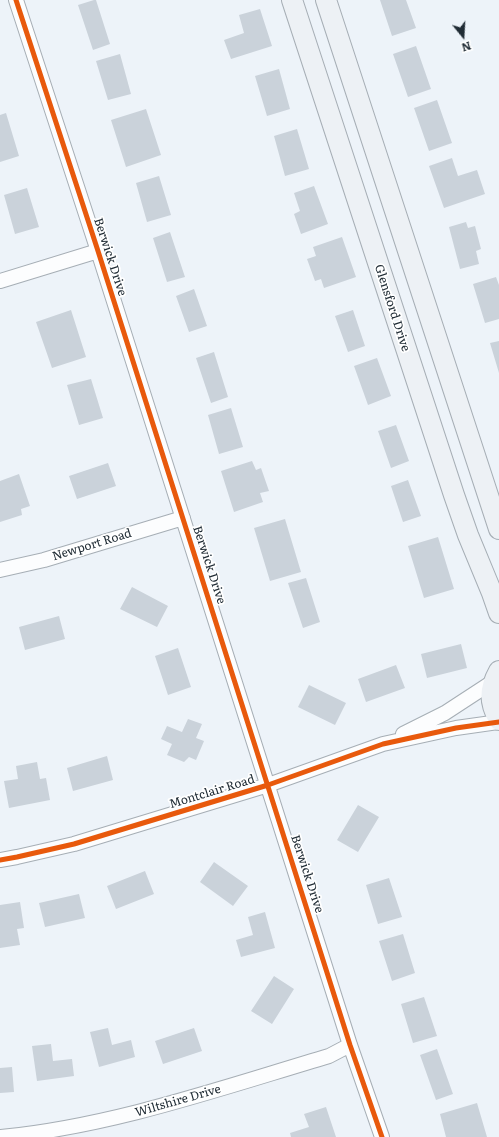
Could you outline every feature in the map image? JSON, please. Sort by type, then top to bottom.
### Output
[{"type":"main road","name":"Glensford Drive","points":[[292,0],[449,481],[468,535],[499,613]]},
{"type":"main road","points":[[326,0],[499,529]]},
{"type":"main road","points":[[496,676],[491,695],[493,709],[499,721]]},
{"type":"street","name":"Berwick Drive","points":[[16,0],[98,251],[350,1045],[382,1137]]},
{"type":"street","points":[[0,281],[98,251]]},
{"type":"street","name":"Newport Road","points":[[0,570],[44,560],[183,518]]},
{"type":"street","name":"Montclair Road","points":[[0,860],[74,844],[268,785],[383,744],[445,713],[496,676]]},
{"type":"street","name":"Montclair Road","points":[[383,744],[456,728],[499,721]]},
{"type":"street","name":"Wiltshire Drive","points":[[0,1137],[76,1127],[132,1114],[329,1056],[350,1045]]},
{"type":"building","points":[[96,0],[110,44],[93,50],[78,5]]},
{"type":"building","points":[[380,0],[406,0],[416,28],[392,36]]},
{"type":"building","points":[[260,9],[272,46],[231,59],[224,40],[244,33],[239,15]]},
{"type":"building","points":[[416,46],[431,89],[408,97],[393,54]]},
{"type":"building","points":[[120,54],[131,94],[108,100],[96,61]]},
{"type":"building","points":[[279,69],[290,109],[267,116],[255,76]]},
{"type":"building","points":[[437,100],[452,143],[429,151],[414,108]]},
{"type":"building","points":[[146,109],[161,155],[126,167],[111,120]]},
{"type":"building","points":[[6,113],[19,156],[0,162],[0,115]]},
{"type":"building","points":[[297,129],[309,169],[285,176],[274,136]]},
{"type":"building","points":[[452,158],[458,176],[477,170],[485,194],[444,208],[429,166]]},
{"type":"building","points":[[159,176],[171,215],[147,222],[136,183]]},
{"type":"building","points":[[314,186],[328,224],[301,234],[294,214],[300,211],[294,193]]},
{"type":"building","points":[[27,188],[39,227],[15,234],[4,195]]},
{"type":"building","points":[[466,222],[468,228],[475,226],[481,249],[476,251],[479,264],[460,269],[449,227]]},
{"type":"building","points":[[170,232],[185,277],[167,282],[153,238]]},
{"type":"building","points":[[342,237],[356,277],[324,288],[321,279],[315,281],[307,259],[316,256],[313,247]]},
{"type":"building","points":[[496,277],[499,285],[499,319],[485,323],[473,284]]},
{"type":"building","points":[[194,289],[207,326],[189,332],[176,296]]},
{"type":"building","points":[[71,310],[86,357],[52,368],[36,322]]},
{"type":"building","points":[[353,310],[365,346],[348,352],[335,316]]},
{"type":"building","points":[[499,341],[499,373],[490,343]]},
{"type":"building","points":[[214,352],[228,397],[211,403],[196,358]]},
{"type":"building","points":[[377,358],[391,396],[368,405],[354,366]]},
{"type":"building","points":[[91,379],[103,418],[79,425],[67,385]]},
{"type":"building","points":[[231,408],[243,447],[219,454],[208,415]]},
{"type":"building","points":[[396,425],[409,461],[391,468],[378,431]]},
{"type":"building","points":[[252,461],[256,470],[261,468],[269,491],[260,493],[263,502],[234,512],[221,471]]},
{"type":"building","points":[[108,463],[116,486],[77,499],[69,476]]},
{"type":"building","points":[[19,474],[30,506],[21,509],[22,515],[0,522],[0,481]]},
{"type":"building","points":[[408,480],[421,516],[403,522],[391,486]]},
{"type":"building","points":[[285,519],[301,572],[270,581],[254,528]]},
{"type":"building","points":[[438,537],[454,589],[424,598],[408,546]]},
{"type":"building","points":[[306,578],[320,622],[303,628],[288,583]]},
{"type":"building","points":[[132,587],[168,606],[157,627],[120,609]]},
{"type":"building","points":[[59,616],[65,639],[25,650],[19,627]]},
{"type":"building","points":[[461,644],[467,668],[427,678],[421,654]]},
{"type":"building","points":[[178,648],[191,687],[168,695],[155,656]]},
{"type":"building","points":[[396,665],[405,688],[366,702],[358,679]]},
{"type":"building","points":[[309,685],[346,703],[335,725],[298,707]]},
{"type":"building","points":[[188,719],[202,724],[196,738],[204,741],[196,760],[189,757],[184,762],[167,755],[172,744],[161,739],[167,726],[182,732]]},
{"type":"building","points":[[107,756],[113,780],[73,791],[67,768]]},
{"type":"building","points":[[37,762],[40,779],[46,778],[50,800],[9,808],[4,781],[18,779],[16,766]]},
{"type":"building","points":[[358,805],[379,817],[358,852],[337,840]]},
{"type":"building","points":[[214,862],[248,886],[233,906],[200,882]]},
{"type":"building","points":[[145,871],[154,894],[116,909],[107,886]]},
{"type":"building","points":[[389,878],[402,917],[378,924],[366,885]]},
{"type":"building","points":[[79,894],[85,918],[45,927],[39,903]]},
{"type":"building","points":[[20,902],[24,928],[17,929],[20,945],[0,948],[0,905]]},
{"type":"building","points":[[265,912],[275,948],[241,957],[236,940],[253,935],[248,917]]},
{"type":"building","points":[[403,934],[415,973],[392,981],[379,941]]},
{"type":"building","points":[[274,976],[294,989],[272,1024],[251,1011]]},
{"type":"building","points":[[424,997],[437,1036],[413,1043],[401,1004]]},
{"type":"building","points":[[108,1028],[112,1045],[131,1040],[135,1057],[99,1067],[90,1032]]},
{"type":"building","points":[[194,1028],[202,1051],[163,1064],[155,1041]]},
{"type":"building","points":[[51,1044],[53,1061],[72,1059],[74,1076],[37,1081],[32,1046]]},
{"type":"building","points":[[437,1049],[453,1094],[436,1100],[420,1055]]},
{"type":"building","points":[[12,1067],[14,1092],[0,1093],[0,1068]]},
{"type":"building","points":[[477,1103],[487,1137],[446,1137],[440,1114]]},
{"type":"building","points":[[326,1107],[336,1137],[291,1137],[290,1133],[309,1127],[304,1114]]},
{"type":"cycle path","points":[[16,0],[98,251],[350,1045],[382,1137]]},
{"type":"cycle path","points":[[0,860],[74,844],[268,785],[383,744],[456,728],[499,722]]}]
